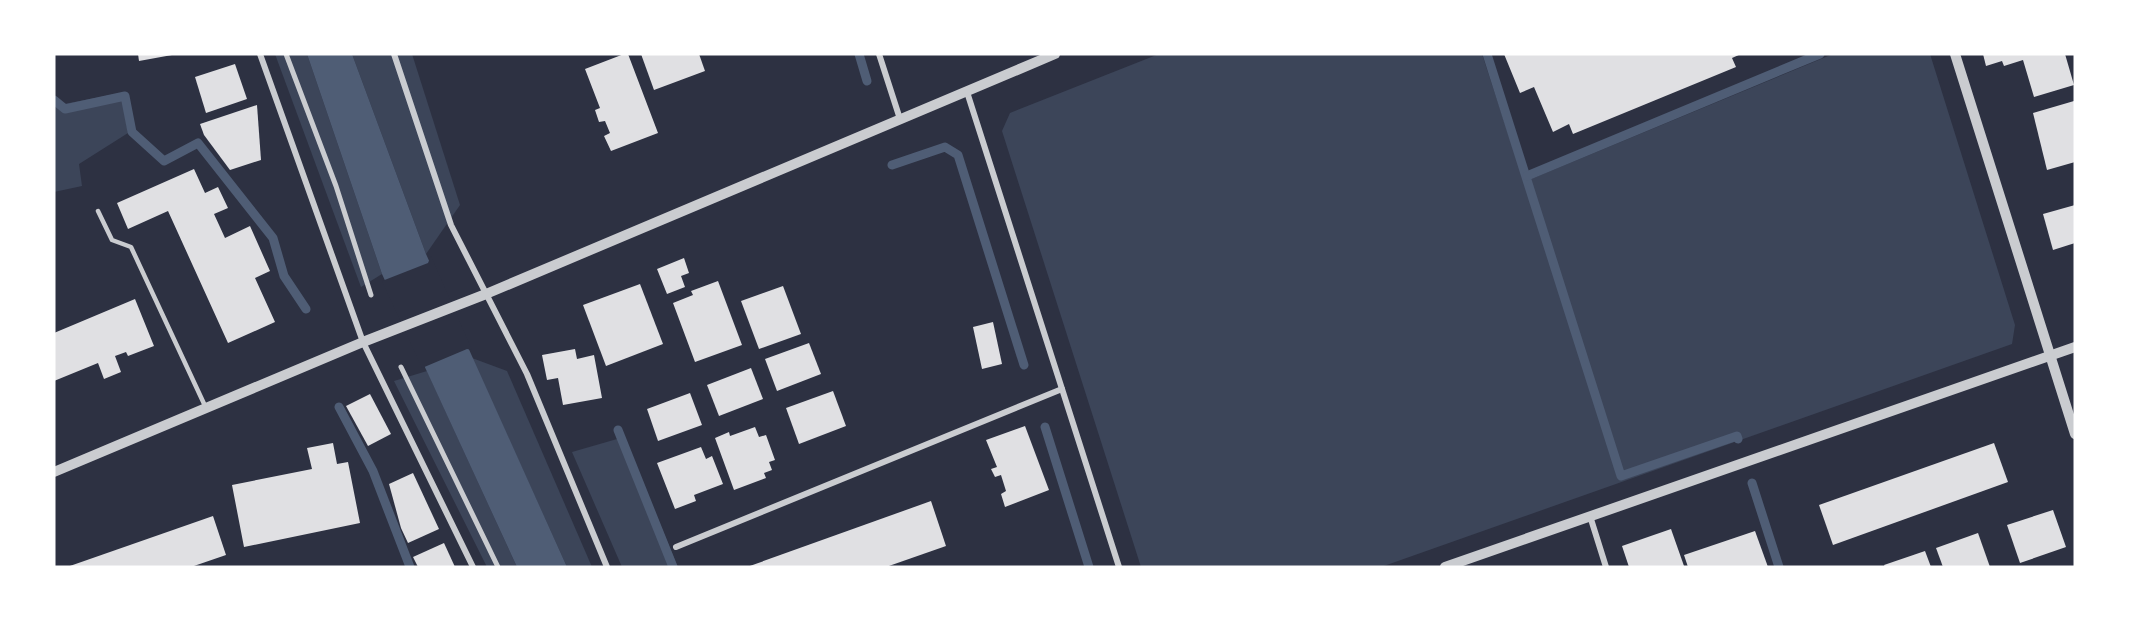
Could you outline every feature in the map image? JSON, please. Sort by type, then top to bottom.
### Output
[{"type":"street","points":[[260,54],[363,342],[474,567]]},
{"type":"street","points":[[286,54],[336,186],[371,295]]},
{"type":"street","points":[[394,54],[451,225],[527,374],[607,567]]},
{"type":"street","points":[[879,54],[900,119]]},
{"type":"street","points":[[54,472],[363,342],[486,294],[1055,54]]},
{"type":"street","points":[[1955,54],[2075,434]]},
{"type":"street","points":[[967,92],[1119,567]]},
{"type":"street","points":[[1445,567],[2075,346]]},
{"type":"street","points":[[401,367],[498,567]]},
{"type":"street","points":[[676,547],[1062,389]]},
{"type":"street","points":[[1590,515],[1606,567]]},
{"type":"lane","points":[[98,211],[112,240],[131,247],[206,408]]},
{"type":"shaded area","points":[[275,54],[307,54],[382,274],[361,287]]},
{"type":"shaded area","points":[[307,54],[352,54],[426,254],[567,567],[517,567],[382,274]]},
{"type":"shaded area","points":[[352,54],[412,54],[460,205],[426,254]]},
{"type":"shaded area","points":[[1159,54],[1482,54],[1524,182],[1833,54],[1930,54],[2015,325],[2012,344],[1381,567],[1141,567],[1002,131],[1010,113]]},
{"type":"shaded area","points":[[121,93],[128,133],[79,164],[82,186],[54,192],[54,98],[64,104]]},
{"type":"shaded area","points":[[472,358],[507,371],[592,567],[567,567]]},
{"type":"shaded area","points":[[427,371],[517,567],[487,567],[394,381]]},
{"type":"shaded area","points":[[624,437],[678,567],[622,567],[572,452]]},
{"type":"pier","points":[[431,256],[472,350],[467,349],[422,368],[382,281],[428,263]]},
{"type":"building","points":[[138,54],[172,54],[172,55],[139,61]]},
{"type":"building","points":[[628,54],[658,133],[611,151],[604,136],[610,133],[605,121],[599,122],[595,110],[600,108],[585,69]]},
{"type":"building","points":[[641,54],[699,54],[705,71],[654,90]]},
{"type":"building","points":[[1504,54],[1741,54],[1732,58],[1736,67],[1573,134],[1569,124],[1553,132],[1534,87],[1520,93]]},
{"type":"building","points":[[1983,54],[2065,54],[2074,85],[2034,97],[2023,60],[2004,66],[2002,61],[1986,66]]},
{"type":"building","points":[[235,64],[247,99],[206,113],[195,77]]},
{"type":"building","points":[[2074,101],[2075,162],[2047,170],[2033,113]]},
{"type":"building","points":[[257,105],[261,160],[230,170],[204,135],[200,124]]},
{"type":"building","points":[[194,169],[205,193],[218,187],[228,208],[214,214],[225,238],[250,226],[270,271],[255,278],[275,322],[228,343],[168,211],[128,229],[117,203]]},
{"type":"building","points":[[2075,205],[2075,243],[2053,250],[2043,214]]},
{"type":"building","points":[[684,258],[689,273],[681,276],[685,287],[667,294],[657,269]]},
{"type":"building","points":[[718,281],[742,345],[695,362],[673,303],[693,295],[691,291]]},
{"type":"building","points":[[640,284],[663,344],[606,366],[583,305]]},
{"type":"building","points":[[783,286],[801,334],[759,349],[741,301]]},
{"type":"building","points":[[135,299],[154,346],[128,356],[126,352],[115,356],[121,372],[104,379],[98,363],[54,381],[54,333]]},
{"type":"building","points":[[993,322],[1002,364],[982,369],[973,327]]},
{"type":"building","points":[[809,343],[821,374],[777,391],[765,359]]},
{"type":"building","points":[[575,349],[577,359],[594,355],[602,398],[563,405],[558,378],[547,380],[542,355]]},
{"type":"building","points":[[751,368],[763,399],[719,416],[707,385]]},
{"type":"building","points":[[833,391],[846,426],[799,444],[786,408]]},
{"type":"building","points":[[690,393],[702,425],[658,441],[647,409]]},
{"type":"building","points":[[370,394],[391,434],[368,446],[346,406]]},
{"type":"building","points":[[1025,426],[1049,490],[1005,507],[1001,494],[1006,491],[1001,475],[995,477],[991,469],[997,467],[986,440]]},
{"type":"building","points":[[755,427],[759,437],[766,435],[775,460],[769,462],[772,470],[764,473],[766,478],[734,490],[715,438],[729,432],[730,436]]},
{"type":"building","points":[[333,443],[337,464],[348,462],[360,523],[244,547],[232,485],[312,469],[307,448]]},
{"type":"building","points":[[1994,443],[2008,482],[1833,545],[1819,505]]},
{"type":"building","points":[[701,447],[706,459],[712,456],[723,484],[694,495],[696,501],[675,509],[657,463]]},
{"type":"building","points":[[413,473],[439,529],[408,543],[401,528],[389,484]]},
{"type":"building","points":[[931,501],[946,546],[886,567],[747,567]]},
{"type":"building","points":[[2053,510],[2066,547],[2020,563],[2007,525]]},
{"type":"building","points":[[213,516],[226,555],[191,567],[67,567]]},
{"type":"building","points":[[1671,529],[1684,566],[1629,567],[1622,546]]},
{"type":"building","points":[[1755,531],[1768,567],[1688,567],[1684,555]]},
{"type":"building","points":[[1978,533],[1990,567],[1943,567],[1936,548]]},
{"type":"building","points":[[444,543],[455,567],[418,567],[413,557]]},
{"type":"building","points":[[1925,551],[1931,567],[1885,567],[1884,565]]},
{"type":"waterway","points":[[859,54],[867,81]]},
{"type":"waterway","points":[[1487,54],[1621,476],[1737,436],[1738,439]]},
{"type":"waterway","points":[[1527,176],[1820,54]]},
{"type":"waterway","points":[[54,100],[65,109],[125,96],[132,132],[164,161],[198,143],[273,238],[284,276],[306,309]]},
{"type":"waterway","points":[[892,165],[945,147],[958,155],[1024,365]]},
{"type":"waterway","points":[[339,407],[373,471],[410,567]]},
{"type":"waterway","points":[[1045,427],[1089,567]]},
{"type":"waterway","points":[[618,430],[673,567]]},
{"type":"waterway","points":[[1752,483],[1779,567]]}]
